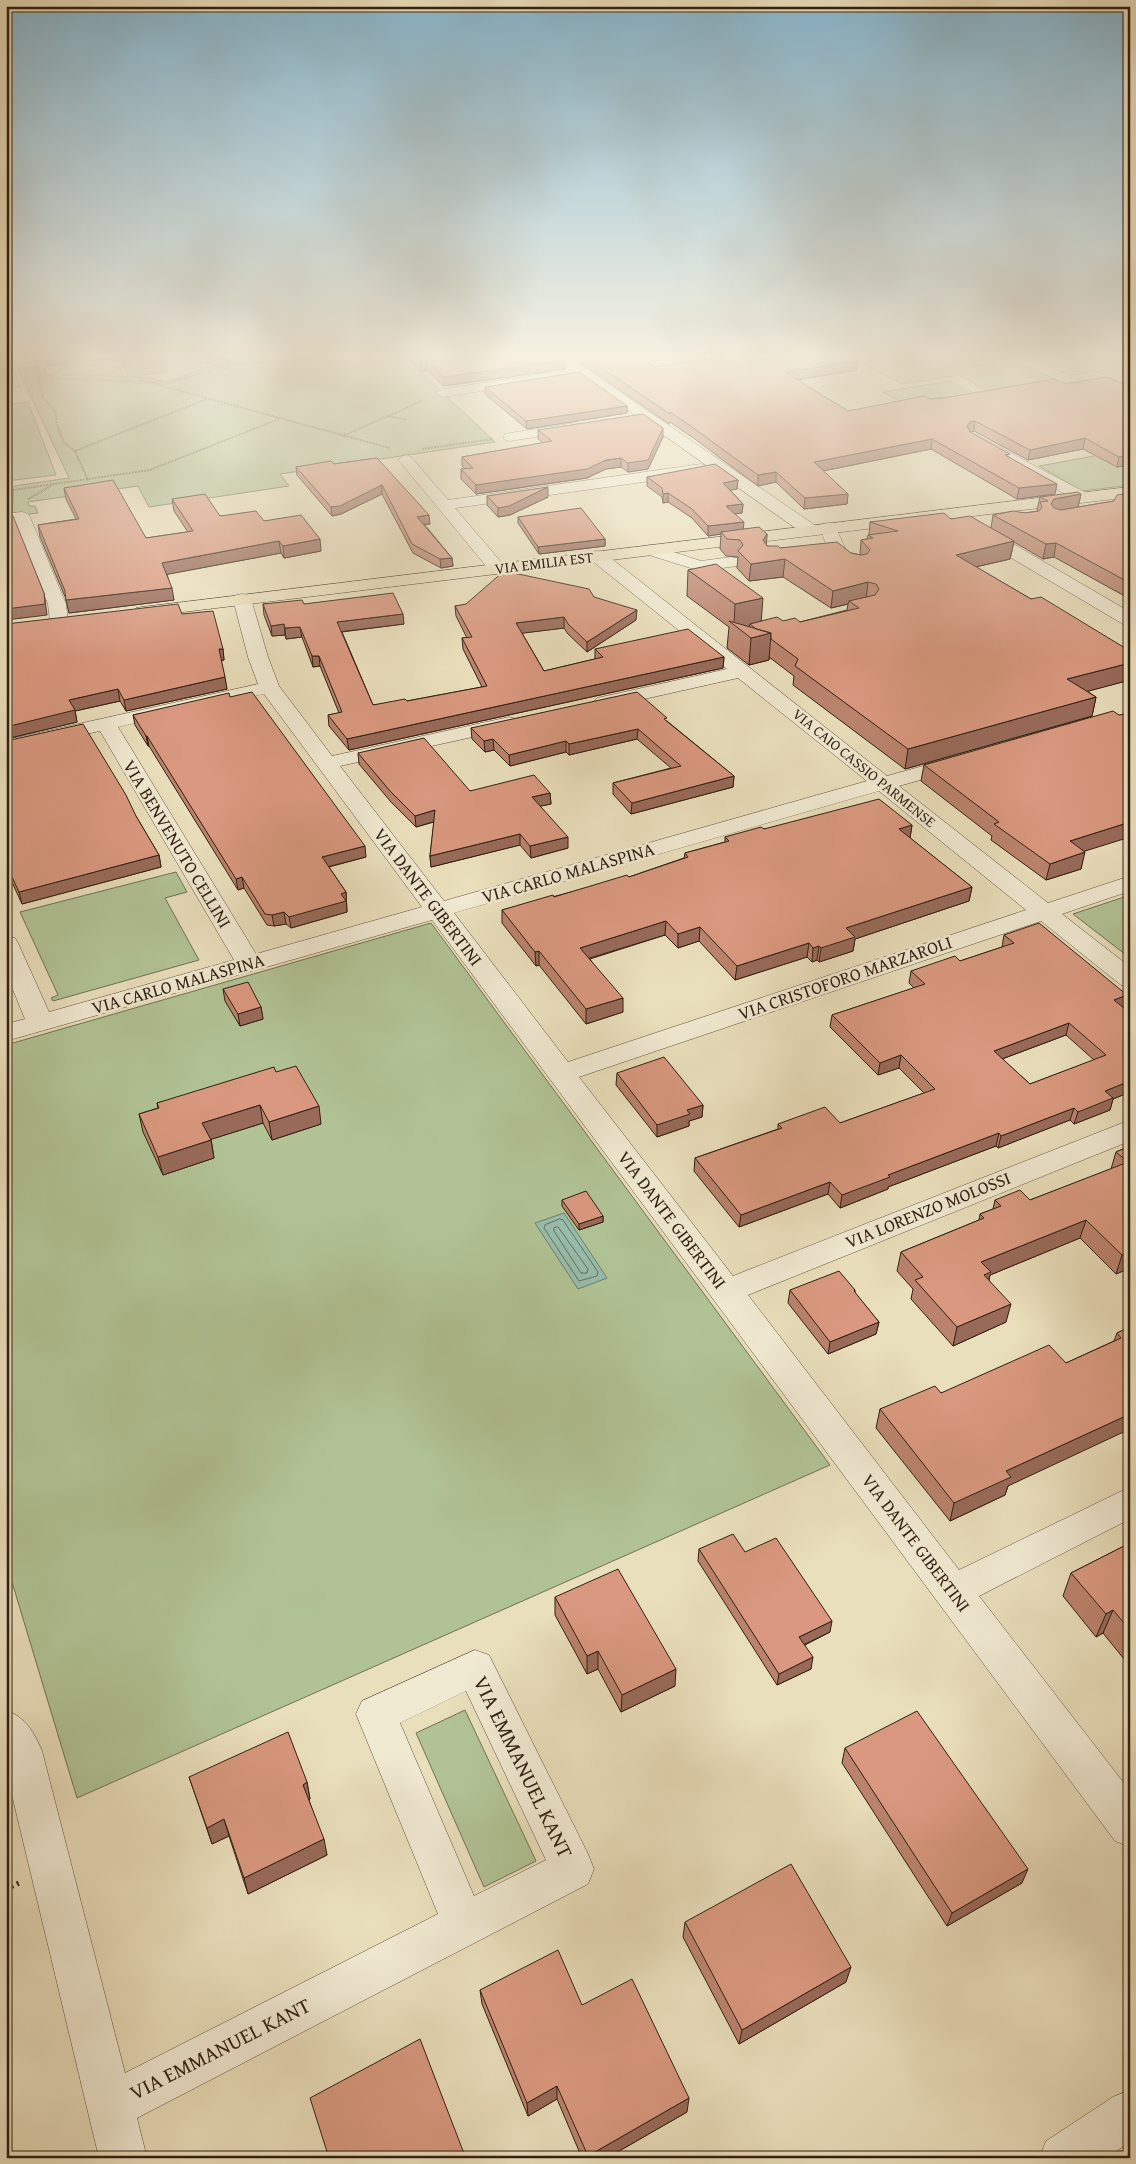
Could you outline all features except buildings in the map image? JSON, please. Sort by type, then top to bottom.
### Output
[{"type":"main road","name":"VIA EMILIA EST","points":[[123,614],[1130,492]]},
{"type":"main road","points":[[42,624],[77,620]]},
{"type":"street","points":[[413,456],[445,506],[497,568]]},
{"type":"street","points":[[704,456],[810,530]]},
{"type":"street","points":[[1011,456],[1087,497],[1105,510],[1067,516]]},
{"type":"street","points":[[445,506],[718,466]]},
{"type":"street","points":[[997,508],[1019,522]]},
{"type":"street","points":[[949,514],[1130,620]]},
{"type":"street","points":[[6,519],[22,517],[56,604],[59,622]]},
{"type":"street","points":[[828,528],[836,548],[850,560]]},
{"type":"street","points":[[790,554],[836,548]]},
{"type":"street","points":[[652,550],[700,566],[731,562]]},
{"type":"street","name":"VIA CAIO CASSIO PARMENSE","points":[[597,556],[718,642],[742,671],[1130,980]]},
{"type":"street","name":"VIA DANTE GIBERTINI","points":[[242,599],[258,657],[269,687],[1130,1826]]},
{"type":"street","points":[[587,705],[742,671]]},
{"type":"street","points":[[6,746],[269,687]]},
{"type":"street","points":[[327,764],[530,718]]},
{"type":"street","name":"VIA BENVENUTO CELLINI","points":[[106,724],[249,964]]},
{"type":"street","name":"VIA CARLO MALASPINA","points":[[6,1033],[978,756]]},
{"type":"street","name":"VIA CRISTOFORO MARZAROLI","points":[[562,1073],[1130,883]]},
{"type":"street","points":[[6,943],[40,1023]]},
{"type":"street","name":"VIA LORENZO MOLOSSI","points":[[726,1291],[1130,1130]]},
{"type":"street","points":[[952,1592],[1130,1502]]},
{"type":"street","name":"VIA EMMANUEL KANT","points":[[110,2106],[573,1869],[476,1668],[376,1714],[464,1924]]},
{"type":"street","name":"VIA EMMANUEL KANT","points":[[6,1729],[22,1751],[123,2158]]},
{"type":"street","points":[[1064,2158],[1130,2114]]},
{"type":"path","points":[[77,456],[88,480]]},
{"type":"path","points":[[6,491],[150,470],[185,456]]},
{"type":"path","points":[[150,470],[153,474]]},
{"type":"path","points":[[25,502],[41,490],[59,484]]},
{"type":"shaded area","points":[[6,456],[49,456],[56,475],[6,481]]},
{"type":"shaded area","points":[[59,456],[401,456],[280,474],[289,486],[149,507],[138,486],[28,502],[29,506],[35,506],[38,513],[6,517],[6,502],[12,515],[14,486],[69,478]]},
{"type":"shaded area","points":[[1094,456],[1124,456],[1130,459],[1130,485],[1082,491],[1039,466]]},
{"type":"shaded area","points":[[176,872],[187,892],[165,898],[199,960],[53,1001],[51,998],[58,995],[20,912]]},
{"type":"shaded area","points":[[1130,895],[1130,958],[1073,914]]},
{"type":"shaded area","points":[[431,923],[830,1465],[77,1798],[6,1562],[6,1045]]},
{"type":"shaded area","points":[[465,1710],[536,1861],[484,1887],[416,1733]]},
{"type":"water","points":[[564,1213],[607,1278],[578,1289],[535,1223]]}]
